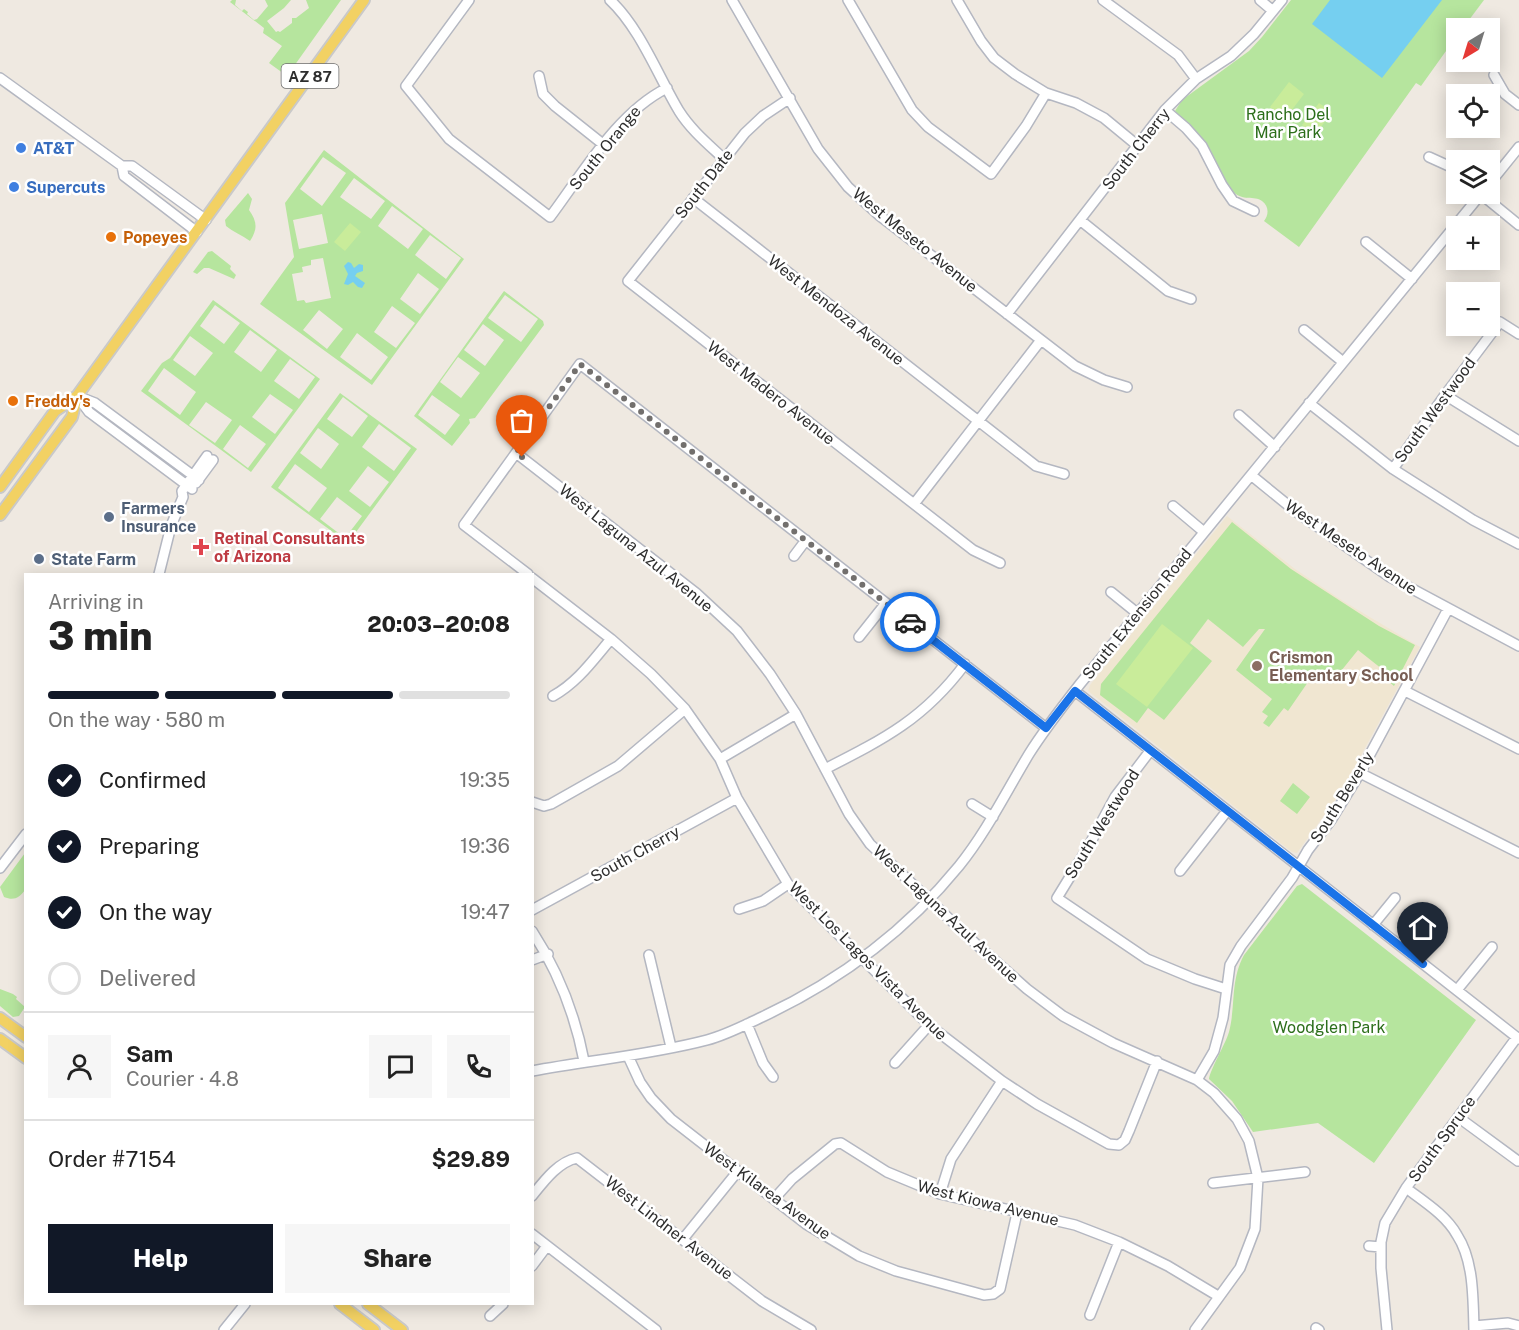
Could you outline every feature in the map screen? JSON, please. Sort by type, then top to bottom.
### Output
[{"type":"main road","name":"AZ 87","points":[[0,487],[55,411],[77,396],[364,0]]},
{"type":"main road","name":"AZ 87","points":[[0,515],[72,417],[77,396]]},
{"type":"main road","points":[[0,1018],[24,1036]]},
{"type":"main road","points":[[0,1039],[24,1057]]},
{"type":"main road","points":[[341,1305],[374,1330]]},
{"type":"main road","points":[[369,1305],[402,1330]]},
{"type":"street","name":"South Orange","points":[[469,0],[406,86],[449,139],[550,217],[604,145],[640,103],[667,88]]},
{"type":"street","points":[[609,0],[634,30],[681,113],[697,134],[724,159]]},
{"type":"street","name":"West Meseto Avenue","points":[[732,0],[818,149],[848,187],[880,216],[1075,366],[1104,380],[1127,387]]},
{"type":"street","points":[[848,0],[912,110],[928,127],[991,174],[1026,126],[1046,93]]},
{"type":"street","points":[[957,0],[981,41],[994,58],[1046,93],[1076,103],[1104,118],[1138,146]]},
{"type":"street","points":[[1103,0],[1178,56],[1196,79]]},
{"type":"street","points":[[1260,0],[1273,11]]},
{"type":"street","name":"South Cherry","points":[[1007,314],[1165,110],[1196,79],[1231,56],[1254,34],[1282,0]]},
{"type":"street","points":[[1494,75],[1505,94],[1519,105]]},
{"type":"street","points":[[539,76],[543,93],[555,106],[604,145]]},
{"type":"street","points":[[0,78],[122,166],[132,166],[206,220]]},
{"type":"street","name":"South Date","points":[[628,281],[745,133],[763,116],[790,98]]},
{"type":"street","points":[[1165,110],[1202,146],[1233,201],[1254,211]]},
{"type":"street","points":[[1500,171],[1519,147]]},
{"type":"street","points":[[1429,157],[1446,165]]},
{"type":"street","points":[[122,166],[124,176],[197,232]]},
{"type":"street","name":"West Mendoza Avenue","points":[[693,198],[1035,466],[1064,474]]},
{"type":"street","name":"South Extension Road","points":[[534,1071],[584,1061],[628,1056],[708,1040],[747,1024],[824,985],[862,958],[930,899],[958,866],[993,817],[1046,728],[1137,613],[1473,204]]},
{"type":"street","points":[[1493,204],[1519,225]]},
{"type":"street","points":[[1080,220],[1168,291],[1191,299]]},
{"type":"street","points":[[1366,242],[1412,279]]},
{"type":"street","name":"West Madero Avenue","points":[[628,281],[973,550],[1000,563]]},
{"type":"street","name":"South Westwood","points":[[1393,469],[1500,322],[1519,334]]},
{"type":"street","points":[[1304,330],[1343,362]]},
{"type":"street","points":[[914,504],[1041,340]]},
{"type":"street","points":[[527,573],[464,525],[580,364],[1046,728]]},
{"type":"street","points":[[1445,395],[1519,441]]},
{"type":"street","points":[[77,396],[95,403],[196,478]]},
{"type":"street","points":[[77,396],[88,412],[189,488]]},
{"type":"street","points":[[1309,403],[1393,469],[1473,520],[1519,544]]},
{"type":"street","points":[[1239,415],[1275,447]]},
{"type":"street","name":"West Laguna Azul Avenue","points":[[516,453],[696,593],[737,631],[770,674],[796,714],[849,814],[870,844],[993,959],[1063,1016],[1113,1043],[1197,1080],[1214,1093],[1237,1119],[1249,1141],[1258,1178],[1255,1229],[1240,1268],[1195,1330]]},
{"type":"street","points":[[159,573],[171,525],[183,497],[210,458]]},
{"type":"street","name":"West Meseto Avenue","points":[[1251,475],[1336,541],[1390,577],[1519,646]]},
{"type":"street","points":[[1173,506],[1204,532]]},
{"type":"street","points":[[794,556],[806,540]]},
{"type":"street","name":"West Los Lagos Vista Avenue","points":[[534,580],[651,674],[685,709],[720,759],[736,798],[788,884],[929,1025],[1002,1081],[1037,1104],[1108,1144],[1119,1145],[1125,1140],[1157,1061]]},
{"type":"street","points":[[1111,591],[1137,613]]},
{"type":"street","points":[[859,638],[886,603]]},
{"type":"street","name":"South Beverly","points":[[1197,1080],[1214,1051],[1223,1018],[1230,965],[1241,946],[1299,868],[1308,850],[1331,820],[1360,773],[1448,609]]},
{"type":"street","points":[[553,696],[581,675],[610,639]]},
{"type":"street","points":[[825,769],[877,743],[913,718],[946,688],[965,664]]},
{"type":"street","points":[[1075,691],[1518,1038]]},
{"type":"street","points":[[1405,691],[1519,749]]},
{"type":"street","points":[[534,803],[544,806],[551,804],[618,766],[685,709]]},
{"type":"street","points":[[720,759],[796,714]]},
{"type":"street","name":"South Westwood","points":[[1150,751],[1116,797],[1057,898],[1148,959],[1195,980],[1226,989]]},
{"type":"street","points":[[1360,773],[1519,853]]},
{"type":"street","name":"South Cherry","points":[[534,909],[736,798]]},
{"type":"street","points":[[972,804],[993,817]]},
{"type":"street","points":[[1180,871],[1227,811]]},
{"type":"street","points":[[0,868],[24,837]]},
{"type":"street","points":[[739,909],[763,901],[788,884]]},
{"type":"street","points":[[1373,925],[1395,898]]},
{"type":"street","points":[[534,934],[548,954],[566,995],[584,1061]]},
{"type":"street","points":[[1456,990],[1492,947]]},
{"type":"street","points":[[534,959],[548,954]]},
{"type":"street","points":[[649,955],[671,1047]]},
{"type":"street","points":[[747,1024],[763,1064],[773,1077]]},
{"type":"street","points":[[895,1063],[929,1025]]},
{"type":"street","name":"South Spruce","points":[[1387,1330],[1381,1247],[1385,1223],[1406,1188],[1518,1038]]},
{"type":"street","name":"West Kilarea Avenue","points":[[628,1056],[646,1090],[671,1119],[806,1224],[859,1256],[907,1274],[984,1295],[993,1294],[1000,1289],[1017,1213]]},
{"type":"street","points":[[940,1194],[951,1159],[1002,1081]]},
{"type":"street","points":[[1458,1117],[1518,1161]]},
{"type":"street","name":"West Kiowa Avenue","points":[[774,1199],[800,1171],[835,1144],[841,1143],[887,1172],[940,1194],[1075,1225],[1119,1242],[1168,1266],[1218,1296]]},
{"type":"street","name":"West Lindner Avenue","points":[[534,1194],[546,1179],[568,1160],[577,1158],[762,1301],[811,1330]]},
{"type":"street","points":[[683,1239],[738,1171]]},
{"type":"street","points":[[1213,1183],[1305,1172]]},
{"type":"street","points":[[1406,1188],[1443,1218],[1457,1234],[1466,1253],[1471,1279],[1474,1328],[1508,1323],[1519,1326]]},
{"type":"street","points":[[534,1236],[656,1330]]},
{"type":"street","points":[[1090,1316],[1119,1242]]},
{"type":"street","points":[[534,1264],[548,1246]]},
{"type":"street","points":[[1369,1246],[1381,1247]]},
{"type":"street","points":[[224,1330],[244,1305]]},
{"type":"street","points":[[490,1316],[502,1305]]},
{"type":"shaded area","name":"Crismon Elementary School","points":[[1227,516],[1295,569],[1420,647],[1341,792],[1297,853],[1292,852],[1088,691],[1090,685]]},
{"type":"green space","points":[[236,0],[235,5],[242,11],[244,9],[248,12],[247,14],[254,20],[268,6],[265,0],[291,0],[267,21],[276,32],[280,32],[292,23],[292,18],[296,18],[309,8],[306,0],[341,0],[287,76],[269,63],[282,46],[263,33],[264,28],[230,2]]},
{"type":"green space","name":"Rancho Del Mar Park","points":[[1291,0],[1484,0],[1470,18],[1446,18],[1446,51],[1421,86],[1416,83],[1299,247],[1264,221],[1267,211],[1262,201],[1240,196],[1232,191],[1224,181],[1207,145],[1175,111],[1182,100],[1249,51]]},
{"type":"green space","points":[[1289,82],[1304,94],[1285,119],[1270,107]]},
{"type":"green space","points":[[1319,103],[1332,112],[1315,135],[1302,125]]},
{"type":"green space","points":[[324,150],[464,259],[372,385],[260,304],[294,257],[285,203]],"holes":[[[323,157],[346,173],[322,206],[300,189]],[[354,178],[385,201],[371,219],[340,197]],[[392,206],[423,229],[408,249],[378,226]],[[322,214],[328,243],[299,249],[293,220]],[[430,235],[461,258],[446,279],[415,255]],[[323,258],[331,298],[306,303],[304,300],[297,301],[292,274],[303,272],[302,267],[311,265],[311,260]],[[418,273],[439,289],[420,314],[400,299]],[[392,306],[415,323],[396,348],[374,332]],[[319,310],[343,329],[327,349],[303,330]],[[357,333],[388,357],[371,380],[340,357]]]},
{"type":"green space","points":[[248,193],[252,199],[249,210],[256,225],[250,241],[226,226],[225,220]]},
{"type":"green space","points":[[350,223],[361,232],[345,251],[334,242]]},
{"type":"green space","points":[[212,251],[231,266],[230,269],[236,275],[234,279],[209,268],[204,268],[197,274],[193,272],[208,252]]},
{"type":"green space","points":[[504,291],[543,321],[544,325],[475,418],[469,419],[470,423],[452,446],[414,416]],"holes":[[[505,295],[538,319],[521,342],[488,318]],[[483,324],[504,340],[485,366],[464,350]],[[458,357],[480,373],[461,398],[440,382]],[[432,395],[460,415],[445,435],[418,415]]]},
{"type":"green space","points":[[213,300],[320,379],[251,472],[141,391],[162,363],[170,358]],"holes":[[[215,305],[240,323],[224,344],[200,326]],[[250,330],[277,350],[261,372],[234,352]],[[190,336],[213,353],[195,376],[173,360]],[[290,359],[315,377],[299,399],[274,381]],[[164,368],[196,392],[180,415],[148,391]],[[270,394],[293,410],[275,434],[252,417]],[[206,402],[232,420],[215,443],[189,425]],[[240,425],[266,444],[248,468],[223,449]]]},
{"type":"green space","points":[[340,393],[417,449],[348,543],[271,487]],"holes":[[[343,397],[368,416],[352,437],[327,419]],[[379,424],[411,448],[394,471],[362,447]],[[318,428],[339,444],[321,469],[300,453]],[[295,464],[327,488],[309,512],[278,488]],[[368,466],[389,482],[370,507],[349,491]],[[337,497],[362,516],[345,538],[320,519]]]},
{"type":"green space","points":[[1232,522],[1291,569],[1379,626],[1415,645],[1394,686],[1379,673],[1382,669],[1358,650],[1337,676],[1331,679],[1317,669],[1288,711],[1284,708],[1269,727],[1263,723],[1268,716],[1262,712],[1272,699],[1236,670],[1265,629],[1259,629],[1243,647],[1208,619],[1190,643],[1212,661],[1164,720],[1148,708],[1137,723],[1100,695],[1101,684]]},
{"type":"green space","points":[[1162,624],[1193,648],[1147,707],[1116,684]]},
{"type":"green space","points":[[1293,783],[1310,797],[1297,814],[1280,801]]},
{"type":"green space","points":[[24,854],[24,891],[11,899],[4,897],[0,887]]},
{"type":"green space","name":"Woodglen Park","points":[[1302,884],[1476,1020],[1374,1163],[1318,1123],[1253,1132],[1232,1101],[1209,1079],[1229,1032],[1235,984],[1244,955],[1297,886]]},
{"type":"green space","points":[[0,989],[17,997],[16,999],[24,1008],[19,1016],[13,1017],[0,1006]]},
{"type":"water","points":[[1330,0],[1442,0],[1382,78],[1312,24]]},
{"type":"water","points":[[348,262],[354,268],[359,264],[363,265],[363,271],[355,276],[365,283],[362,288],[353,282],[348,285],[344,284],[348,274],[344,266]]},
{"type":"way so far","points":[[522,457],[516,453],[580,364],[910,622]]},
{"type":"place","name":"AT&T","points":[[21,148]]},
{"type":"place","name":"Supercuts","points":[[14,187]]},
{"type":"place","name":"Popeyes","points":[[111,237]]},
{"type":"place","name":"Freddy's","points":[[13,401]]},
{"type":"place","name":"Farmers Insurance","points":[[109,517]]},
{"type":"place","name":"Retinal Consultants of Arizona","points":[[201,547]]},
{"type":"place","name":"State Farm","points":[[39,559]]},
{"type":"place","name":"Crismon Elementary School","points":[[1257,666]]},
{"type":"route","points":[[910,622],[1046,728],[1075,691],[1423,964]]}]
